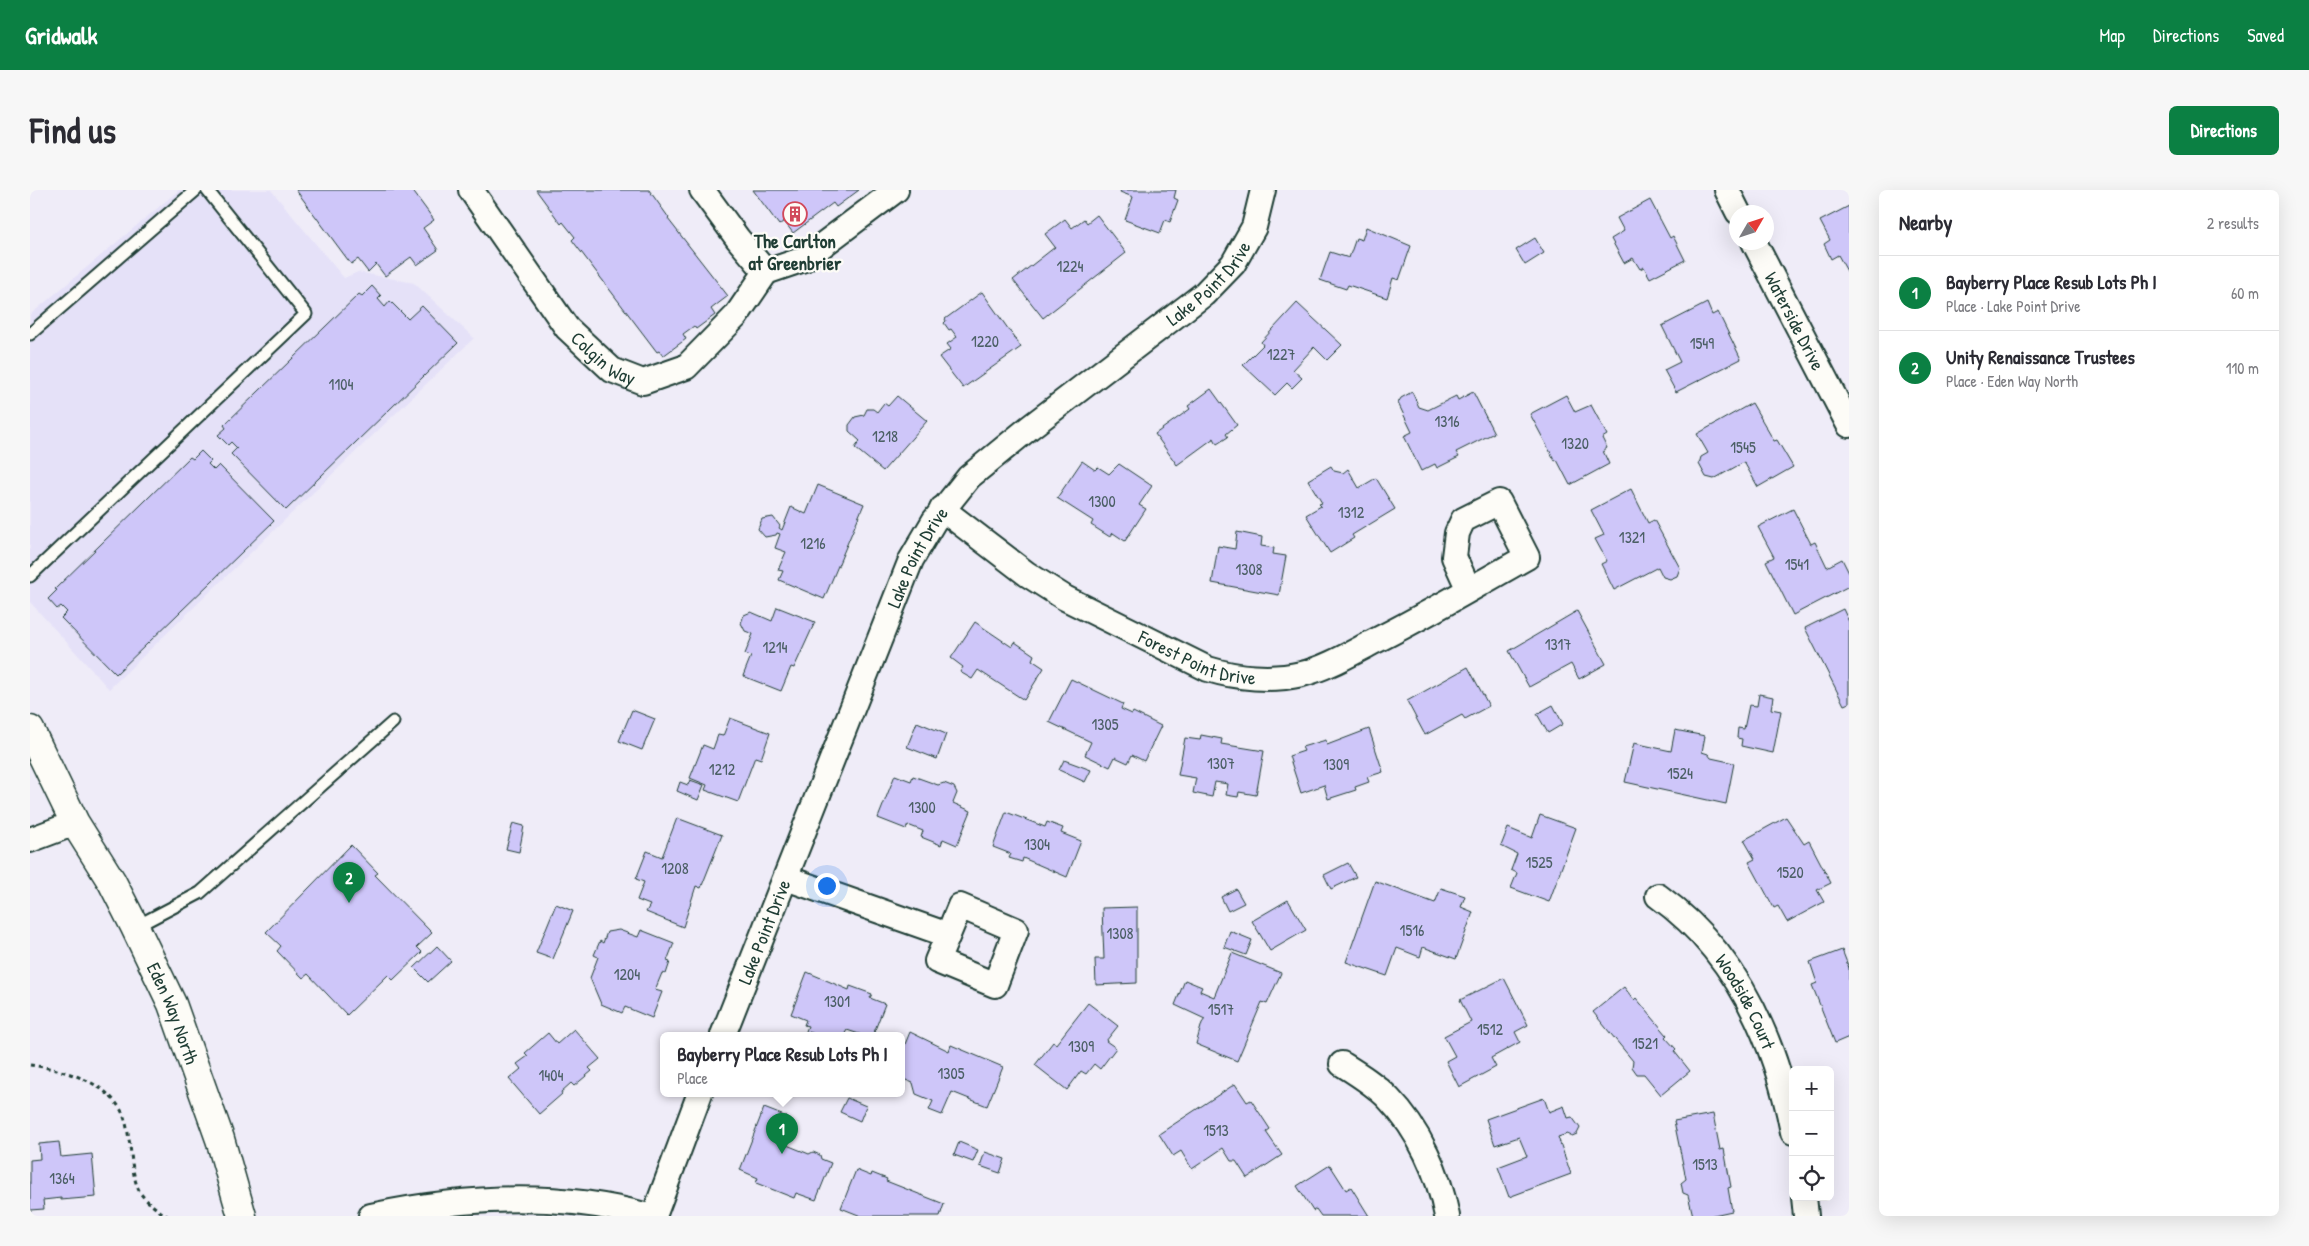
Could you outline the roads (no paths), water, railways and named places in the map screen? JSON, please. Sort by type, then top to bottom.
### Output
[{"type":"street","name":"Colgin Way","points":[[471,190],[567,328],[612,370],[643,382],[686,367],[736,316],[766,272]]},
{"type":"street","points":[[702,190],[738,239],[766,272],[804,259],[896,190]]},
{"type":"street","name":"Lake Point Drive","points":[[724,1032],[911,560],[942,509],[969,477],[1029,428],[1204,294],[1233,264],[1254,227],[1263,190]]},
{"type":"street","points":[[1727,190],[1734,205]]},
{"type":"street","name":"Waterside Drive","points":[[1758,250],[1849,425]]},
{"type":"street","name":"Forest Point Drive","points":[[942,509],[1028,574],[1065,598],[1208,669],[1226,674],[1273,678],[1301,674],[1328,665],[1395,631],[1468,590]]},
{"type":"street","name":"Eden Way North","points":[[30,730],[75,823],[112,882],[172,1004],[200,1078],[242,1216]]},
{"type":"street","name":"Eden Way North","points":[[30,773],[75,823]]},
{"type":"street","points":[[30,840],[75,823]]},
{"type":"street","points":[[786,878],[948,935]]},
{"type":"street","name":"Woodside Court","points":[[1658,896],[1682,914],[1708,940],[1724,960],[1752,1007],[1775,1068],[1789,1118]]},
{"type":"street","points":[[1342,1064],[1370,1082],[1389,1098],[1412,1128],[1429,1160],[1444,1199],[1447,1216]]},
{"type":"street","points":[[654,1216],[699,1097]]},
{"type":"street","points":[[371,1216],[447,1202],[526,1200],[575,1203],[648,1216]]},
{"type":"street","points":[[1804,1201],[1806,1216]]},
{"type":"lane","points":[[30,334],[196,190]]},
{"type":"lane","points":[[30,576],[306,314],[207,190]]},
{"type":"lane","points":[[135,927],[200,893],[393,722]]},
{"type":"place","name":"The Carlton at Greenbrier","points":[[795,214]]},
{"type":"place","name":"Unity Renaissance Trustees","points":[[349,903]]},
{"type":"place","name":"Bayberry Place Resub Lots Ph I","points":[[782,1154]]}]
